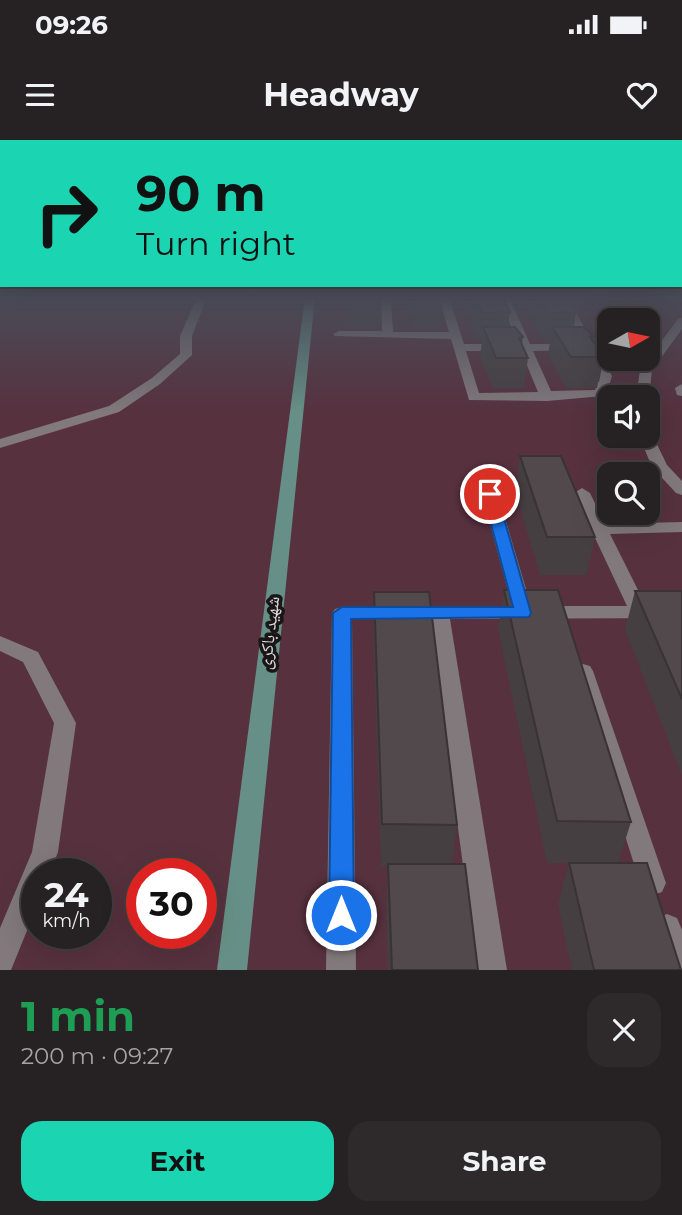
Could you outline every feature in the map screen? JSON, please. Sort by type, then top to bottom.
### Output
[{"type":"main road","name":"شهید باکری","points":[[232,970],[306,336]]},
{"type":"street","points":[[0,443],[114,409],[156,381],[186,355],[186,336]]},
{"type":"street","points":[[395,336],[526,348],[590,346]]},
{"type":"street","points":[[455,336],[474,397],[547,397],[597,392]]},
{"type":"street","points":[[521,336],[547,397]]},
{"type":"street","points":[[584,336],[606,376],[603,385]]},
{"type":"street","points":[[644,385],[646,370],[671,336]]},
{"type":"street","points":[[651,448],[660,467],[680,486]]},
{"type":"street","points":[[582,493],[639,612]]},
{"type":"street","points":[[490,494],[523,613]]},
{"type":"street","points":[[600,529],[682,527]]},
{"type":"street","points":[[564,612],[681,970]]},
{"type":"street","points":[[341,970],[342,613],[682,612]]},
{"type":"street","points":[[439,613],[492,970]]},
{"type":"street","points":[[0,643],[31,657],[65,723],[45,852],[0,962]]},
{"type":"shaded area","points":[[0,336],[597,336],[597,371],[660,371],[660,336],[682,336],[682,970],[0,970]]},
{"type":"building","points":[[487,336],[522,336],[519,338],[528,358],[496,358]]},
{"type":"building","points":[[558,336],[593,336],[590,337],[597,347],[597,357],[571,357]]},
{"type":"building","points":[[520,456],[561,456],[595,537],[547,537]]},
{"type":"building","points":[[504,590],[558,590],[631,822],[557,821]]},
{"type":"building","points":[[635,591],[682,591],[682,699]]},
{"type":"building","points":[[374,592],[429,592],[457,825],[382,824]]},
{"type":"building","points":[[569,863],[647,863],[681,970],[594,970]]},
{"type":"building","points":[[388,864],[465,864],[478,970],[392,970]]},
{"type":"route","points":[[341,915],[342,613],[523,613],[490,494]]}]
